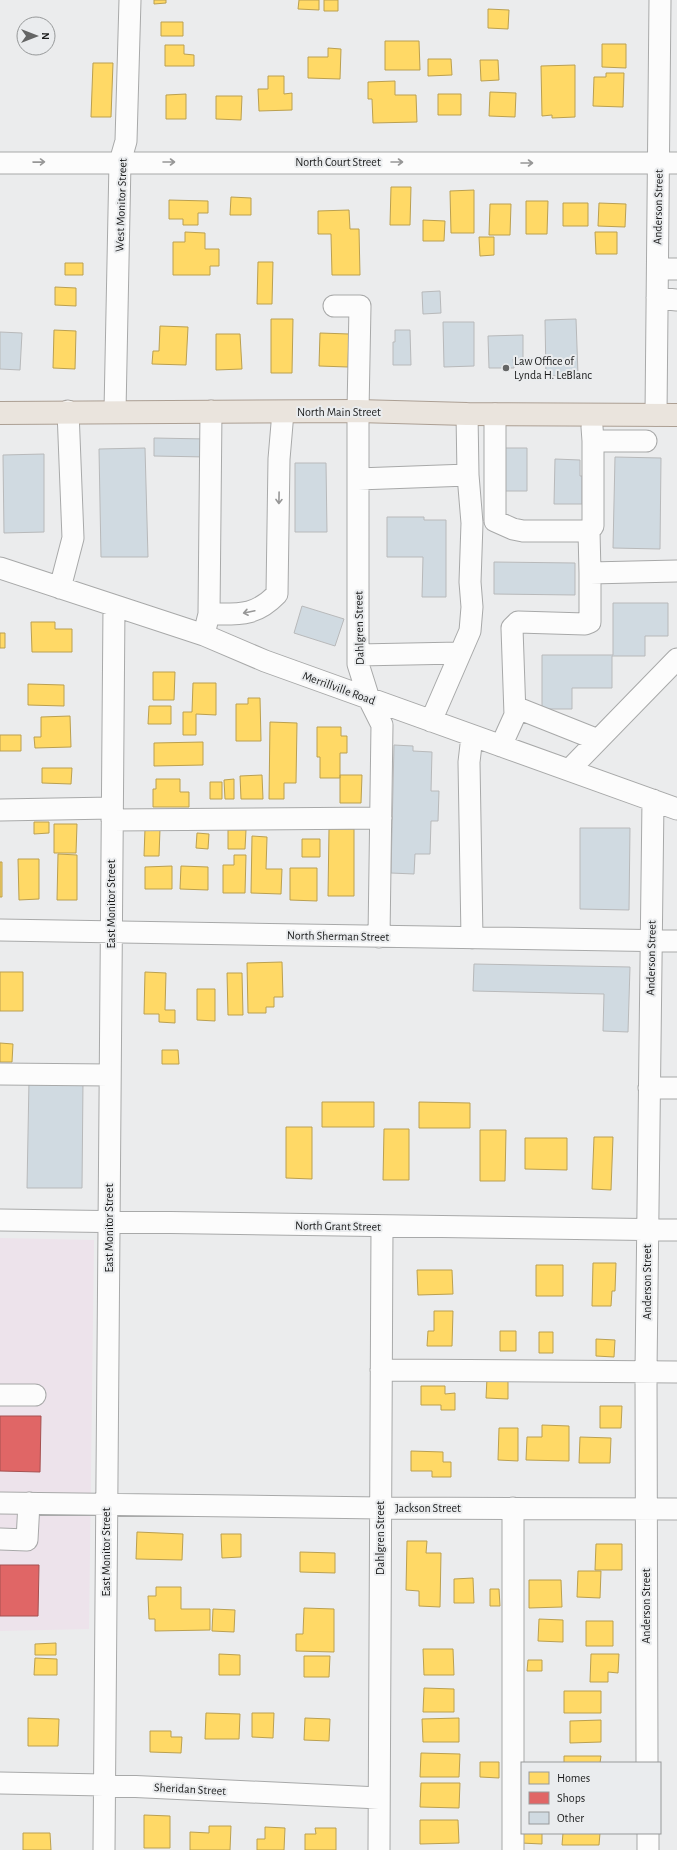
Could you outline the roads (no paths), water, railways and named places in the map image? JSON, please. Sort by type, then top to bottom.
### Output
[{"type":"main road","name":"North Main Street","points":[[0,413],[358,411],[467,414],[677,415]]},
{"type":"street","name":"West Monitor Street","points":[[115,412],[120,162],[126,141],[130,0]]},
{"type":"street","name":"Anderson Street","points":[[656,415],[667,299],[668,163],[660,0]]},
{"type":"street","name":"North Court Street","points":[[0,163],[668,163]]},
{"type":"street","name":"Dahlgren Street","points":[[334,306],[360,306],[358,411],[358,664],[369,699],[382,724],[379,937]]},
{"type":"street","points":[[204,636],[209,614],[211,411]]},
{"type":"street","points":[[60,588],[73,538],[68,412]]},
{"type":"street","points":[[209,614],[253,612],[267,604],[277,594],[279,459],[283,412]]},
{"type":"street","points":[[431,721],[470,631],[472,607],[470,582],[472,523],[468,475],[467,414]]},
{"type":"street","points":[[495,414],[494,521],[507,527],[523,531],[589,532]]},
{"type":"street","points":[[501,746],[515,715],[512,628],[518,622],[590,622],[589,532],[593,526],[592,415]]},
{"type":"street","points":[[593,441],[646,441]]},
{"type":"street","points":[[358,479],[468,475]]},
{"type":"street","name":"Merrillville Road","points":[[0,568],[204,636],[265,661],[677,809]]},
{"type":"street","points":[[590,573],[677,571]]},
{"type":"street","name":"East Monitor Street","points":[[104,1850],[109,1075],[114,606]]},
{"type":"street","points":[[358,655],[460,653]]},
{"type":"street","points":[[569,770],[677,659]]},
{"type":"street","points":[[515,706],[598,740]]},
{"type":"street","points":[[472,736],[469,762],[472,938]]},
{"type":"street","name":"Anderson Street","points":[[647,1762],[646,1371],[653,800]]},
{"type":"street","points":[[0,810],[112,814],[381,818]]},
{"type":"street","name":"North Sherman Street","points":[[0,930],[677,941]]},
{"type":"street","points":[[0,1074],[109,1075]]},
{"type":"street","points":[[649,1088],[677,1088]]},
{"type":"street","name":"North Grant Street","points":[[0,1220],[382,1227],[677,1230]]},
{"type":"street","name":"Dahlgren Street","points":[[379,1850],[382,1227]]},
{"type":"street","points":[[381,1370],[677,1372]]},
{"type":"street","points":[[0,1395],[35,1395]]},
{"type":"street","name":"Jackson Street","points":[[0,1503],[381,1508],[677,1509]]},
{"type":"street","points":[[0,1539],[27,1540],[29,1503]]},
{"type":"street","points":[[513,1508],[513,1850]]},
{"type":"street","name":"Sheridan Street","points":[[0,1783],[104,1785],[379,1798]]},
{"type":"street","points":[[648,1834],[648,1850]]},
{"type":"place","name":"Law Office of Lynda H. LeBlanc","points":[[506,368]]}]
